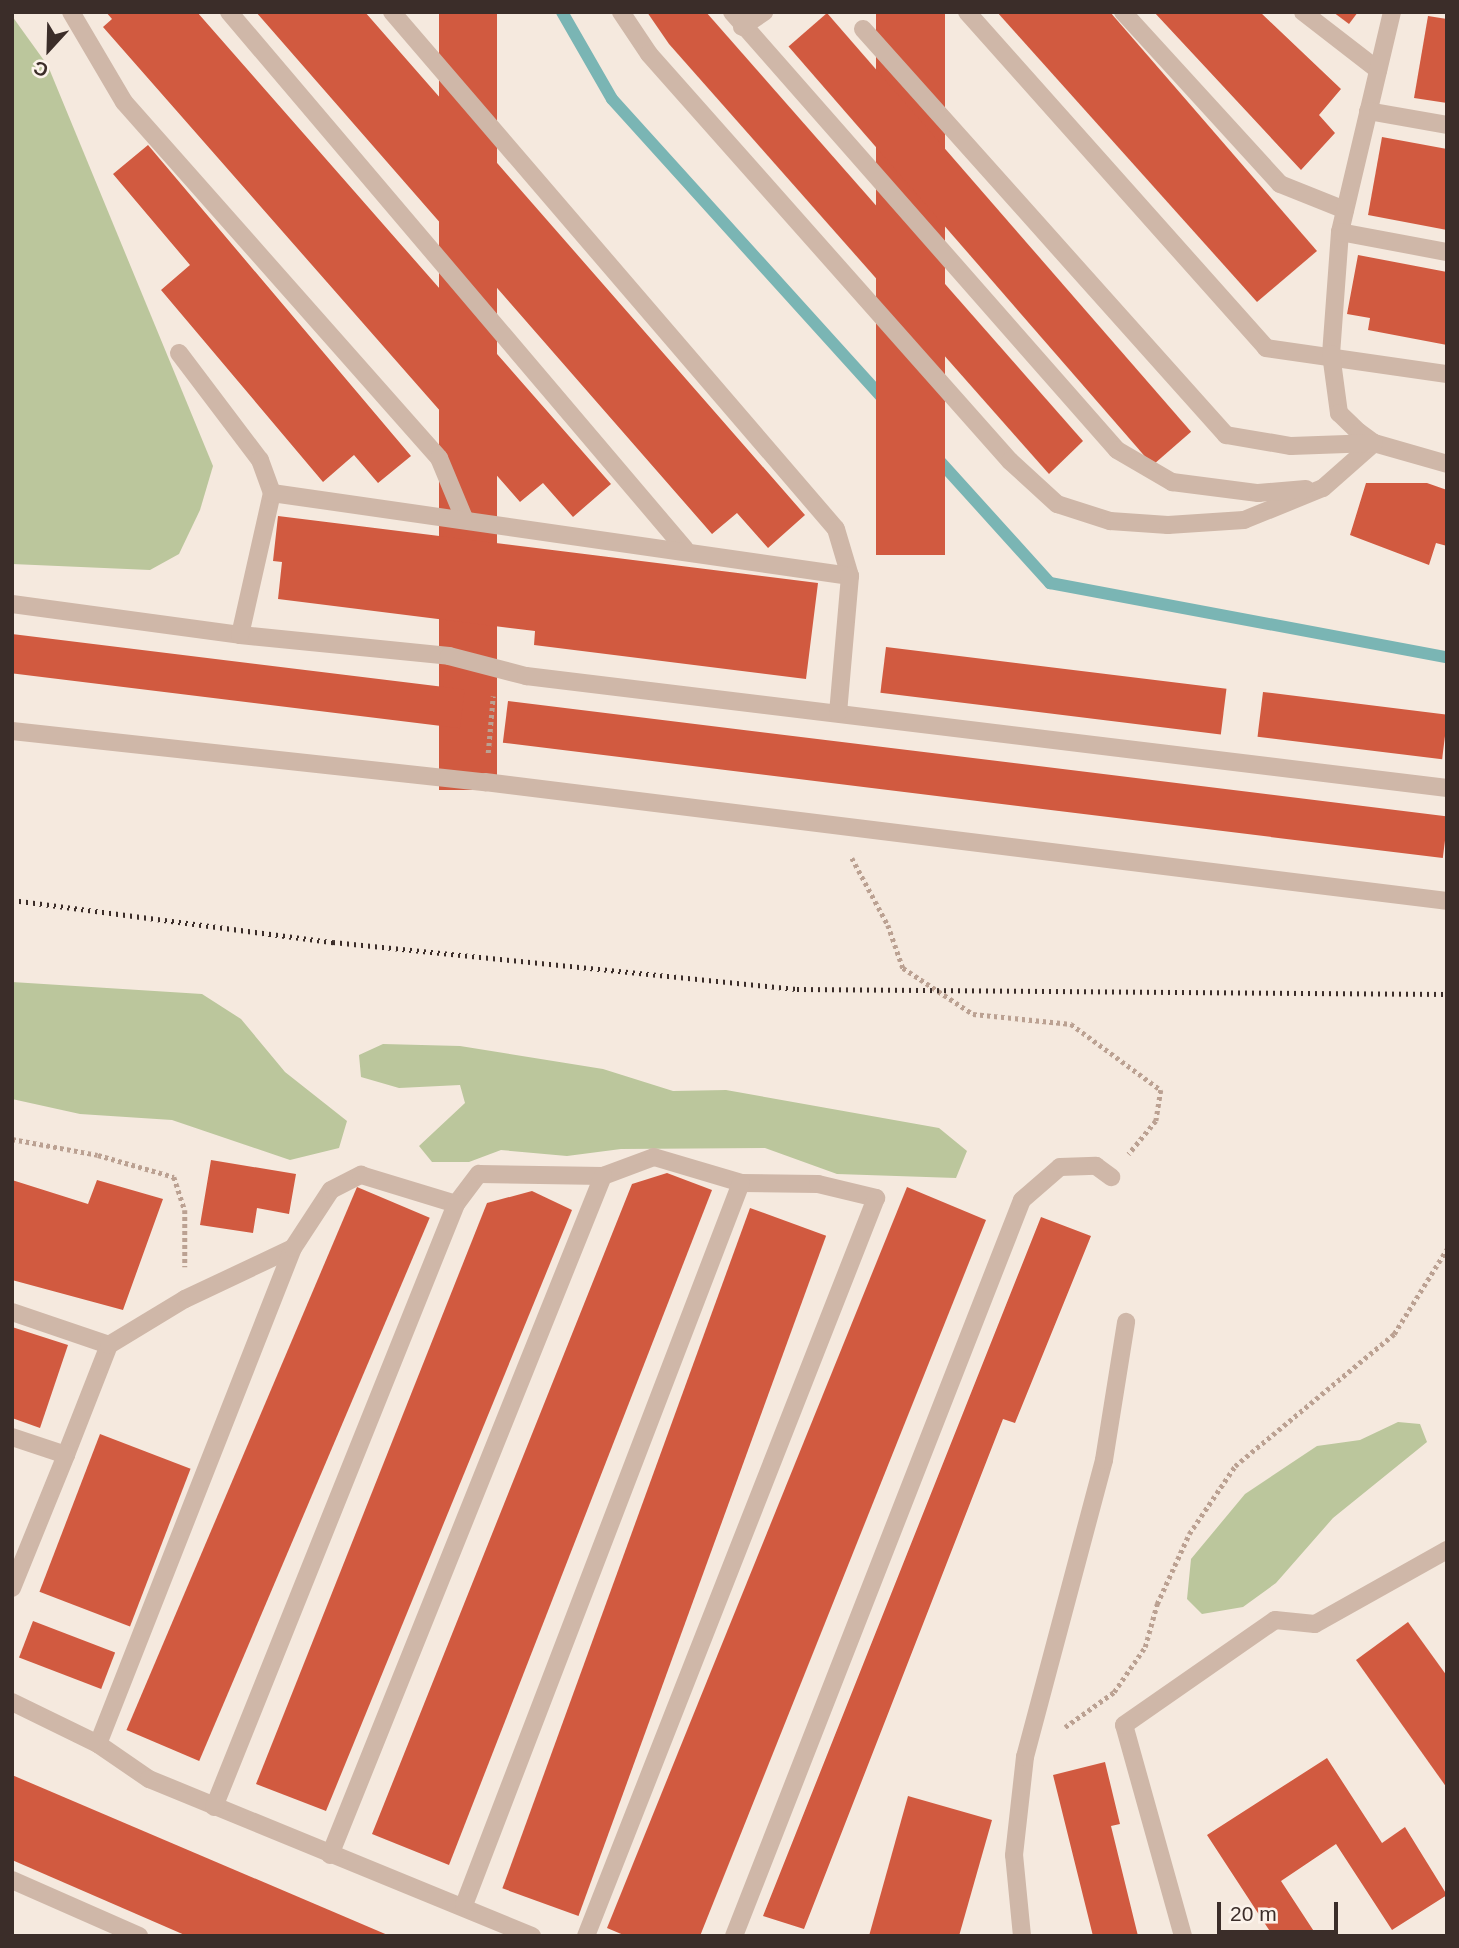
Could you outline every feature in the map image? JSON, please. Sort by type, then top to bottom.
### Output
[{"type":"street","points":[[71,12],[124,102],[439,458],[464,518]]},
{"type":"street","points":[[229,12],[685,549]]},
{"type":"street","points":[[392,12],[836,529],[850,576],[838,712]]},
{"type":"street","points":[[621,12],[658,65],[1010,461],[1057,505],[1110,521],[1168,525],[1244,520],[1323,488],[1374,443]]},
{"type":"street","points":[[732,12],[742,27],[1117,450],[1172,482],[1258,493],[1323,488]]},
{"type":"street","points":[[742,27],[764,12]]},
{"type":"street","points":[[967,12],[1266,348],[1331,354],[1447,374]]},
{"type":"street","points":[[1123,12],[1280,184],[1345,210]]},
{"type":"street","points":[[1303,12],[1378,70]]},
{"type":"street","points":[[1374,443],[1339,413],[1331,354],[1340,232],[1392,12]]},
{"type":"street","points":[[863,29],[1226,435],[1291,446],[1374,443],[1447,464]]},
{"type":"street","points":[[1368,111],[1447,125]]},
{"type":"street","points":[[1340,232],[1447,252]]},
{"type":"street","points":[[179,353],[260,460],[272,493],[240,635]]},
{"type":"street","points":[[272,493],[685,549],[850,576]]},
{"type":"street","points":[[12,604],[240,635],[449,656],[526,676],[1447,788]]},
{"type":"street","points":[[12,731],[485,782],[1447,901]]},
{"type":"street","points":[[214,1807],[456,1204],[479,1174],[604,1176],[654,1157],[741,1183],[818,1184],[876,1198],[586,1936]]},
{"type":"street","points":[[734,1936],[1022,1200],[1060,1167],[1096,1166],[1111,1177]]},
{"type":"street","points":[[98,1744],[293,1248],[331,1190],[361,1175],[456,1204]]},
{"type":"street","points":[[330,1855],[604,1176]]},
{"type":"street","points":[[464,1905],[741,1183]]},
{"type":"street","points":[[13,1592],[109,1345],[186,1299],[293,1248]]},
{"type":"street","points":[[12,1312],[109,1345]]},
{"type":"street","points":[[1022,1936],[1014,1855],[1025,1757],[1104,1460],[1126,1322]]},
{"type":"street","points":[[12,1437],[66,1455]]},
{"type":"street","points":[[1183,1936],[1124,1725],[1275,1620],[1315,1624],[1447,1550]]},
{"type":"street","points":[[12,1702],[98,1744],[149,1779],[330,1855],[464,1905],[532,1936]]},
{"type":"street","points":[[12,1880],[139,1936]]},
{"type":"path","points":[[485,782],[495,668]]},
{"type":"path","points":[[837,826],[888,925],[903,968],[973,1014],[1071,1024],[1161,1090],[1156,1121],[1111,1177]]},
{"type":"path","points":[[12,1139],[98,1155],[174,1177],[186,1210],[186,1299]]},
{"type":"path","points":[[1025,1757],[1114,1692],[1145,1647],[1157,1604],[1188,1534],[1235,1466],[1394,1334],[1447,1249]]},
{"type":"green space","points":[[12,16],[48,66],[213,466],[200,510],[179,554],[150,570],[12,564]]},
{"type":"green space","points":[[12,982],[202,994],[241,1019],[285,1072],[347,1121],[339,1148],[290,1160],[172,1120],[80,1114],[12,1099]]},
{"type":"green space","points":[[383,1044],[460,1046],[603,1069],[673,1091],[726,1090],[939,1128],[967,1151],[956,1178],[837,1174],[765,1148],[621,1149],[567,1156],[501,1150],[469,1162],[432,1162],[419,1146],[465,1103],[460,1085],[399,1088],[361,1077],[359,1055]]},
{"type":"green space","points":[[1398,1422],[1420,1424],[1427,1442],[1333,1518],[1276,1583],[1243,1607],[1202,1614],[1187,1599],[1191,1559],[1245,1494],[1317,1446],[1360,1440]]},
{"type":"building","points":[[106,12],[197,12],[611,484],[573,517],[543,483],[520,502],[103,27],[112,19]]},
{"type":"building","points":[[256,12],[365,12],[805,515],[768,548],[737,513],[712,534]]},
{"type":"building","points":[[439,12],[497,12],[497,790],[439,790]]},
{"type":"building","points":[[647,12],[706,12],[1083,441],[1049,474],[669,44]]},
{"type":"building","points":[[876,12],[945,12],[945,555],[876,555]]},
{"type":"building","points":[[997,12],[1110,12],[1317,251],[1257,302]]},
{"type":"building","points":[[1154,12],[1260,12],[1341,89],[1319,115],[1335,133],[1301,170]]},
{"type":"building","points":[[1333,12],[1358,12],[1349,24]]},
{"type":"building","points":[[827,13],[1191,432],[1153,465],[789,46]]},
{"type":"building","points":[[1428,16],[1447,19],[1447,103],[1414,98]]},
{"type":"building","points":[[1382,137],[1447,149],[1447,230],[1368,215]]},
{"type":"building","points":[[148,145],[411,456],[378,483],[354,455],[323,482],[161,290],[190,265],[113,174]]},
{"type":"building","points":[[1358,255],[1447,272],[1447,345],[1368,330],[1370,318],[1347,314]]},
{"type":"building","points":[[1366,483],[1427,483],[1447,490],[1447,546],[1436,543],[1429,565],[1350,535]]},
{"type":"building","points":[[278,516],[818,583],[806,679],[534,645],[535,631],[278,599],[282,562],[273,561]]},
{"type":"building","points":[[12,634],[465,690],[460,728],[12,673]]},
{"type":"building","points":[[886,647],[1226,689],[1221,734],[880,693]]},
{"type":"building","points":[[1263,692],[1447,715],[1442,759],[1258,737]]},
{"type":"building","points":[[508,701],[1447,816],[1443,858],[503,743]]},
{"type":"building","points":[[211,1160],[296,1174],[289,1214],[257,1208],[253,1233],[200,1225]]},
{"type":"building","points":[[667,1173],[712,1190],[449,1865],[372,1834],[632,1184]]},
{"type":"building","points":[[12,1180],[88,1204],[97,1180],[163,1199],[123,1310],[12,1280]]},
{"type":"building","points":[[357,1187],[430,1218],[199,1761],[126,1730]]},
{"type":"building","points":[[907,1187],[986,1220],[700,1936],[626,1936],[607,1928]]},
{"type":"building","points":[[532,1191],[572,1210],[326,1811],[256,1784],[487,1203]]},
{"type":"building","points":[[750,1208],[826,1236],[578,1916],[502,1888]]},
{"type":"building","points":[[1041,1217],[1091,1236],[1015,1423],[1003,1419],[804,1929],[763,1916]]},
{"type":"building","points":[[12,1327],[68,1345],[40,1428],[12,1418]]},
{"type":"building","points":[[100,1434],[191,1469],[130,1627],[39,1592]]},
{"type":"building","points":[[33,1621],[115,1653],[101,1689],[19,1657]]},
{"type":"building","points":[[1408,1622],[1447,1676],[1447,1788],[1356,1660]]},
{"type":"building","points":[[1327,1758],[1382,1843],[1405,1827],[1447,1895],[1392,1930],[1336,1844],[1281,1881],[1317,1936],[1273,1936],[1207,1835]]},
{"type":"building","points":[[1105,1762],[1120,1824],[1111,1826],[1138,1936],[1093,1936],[1053,1775]]},
{"type":"building","points":[[12,1775],[390,1936],[187,1936],[12,1860]]},
{"type":"building","points":[[908,1796],[992,1820],[959,1936],[869,1936]]},
{"type":"waterway","points":[[562,12],[612,99],[1050,583],[1447,657]]},
{"type":"railway","points":[[12,900],[333,942],[797,989],[1447,994]]}]
